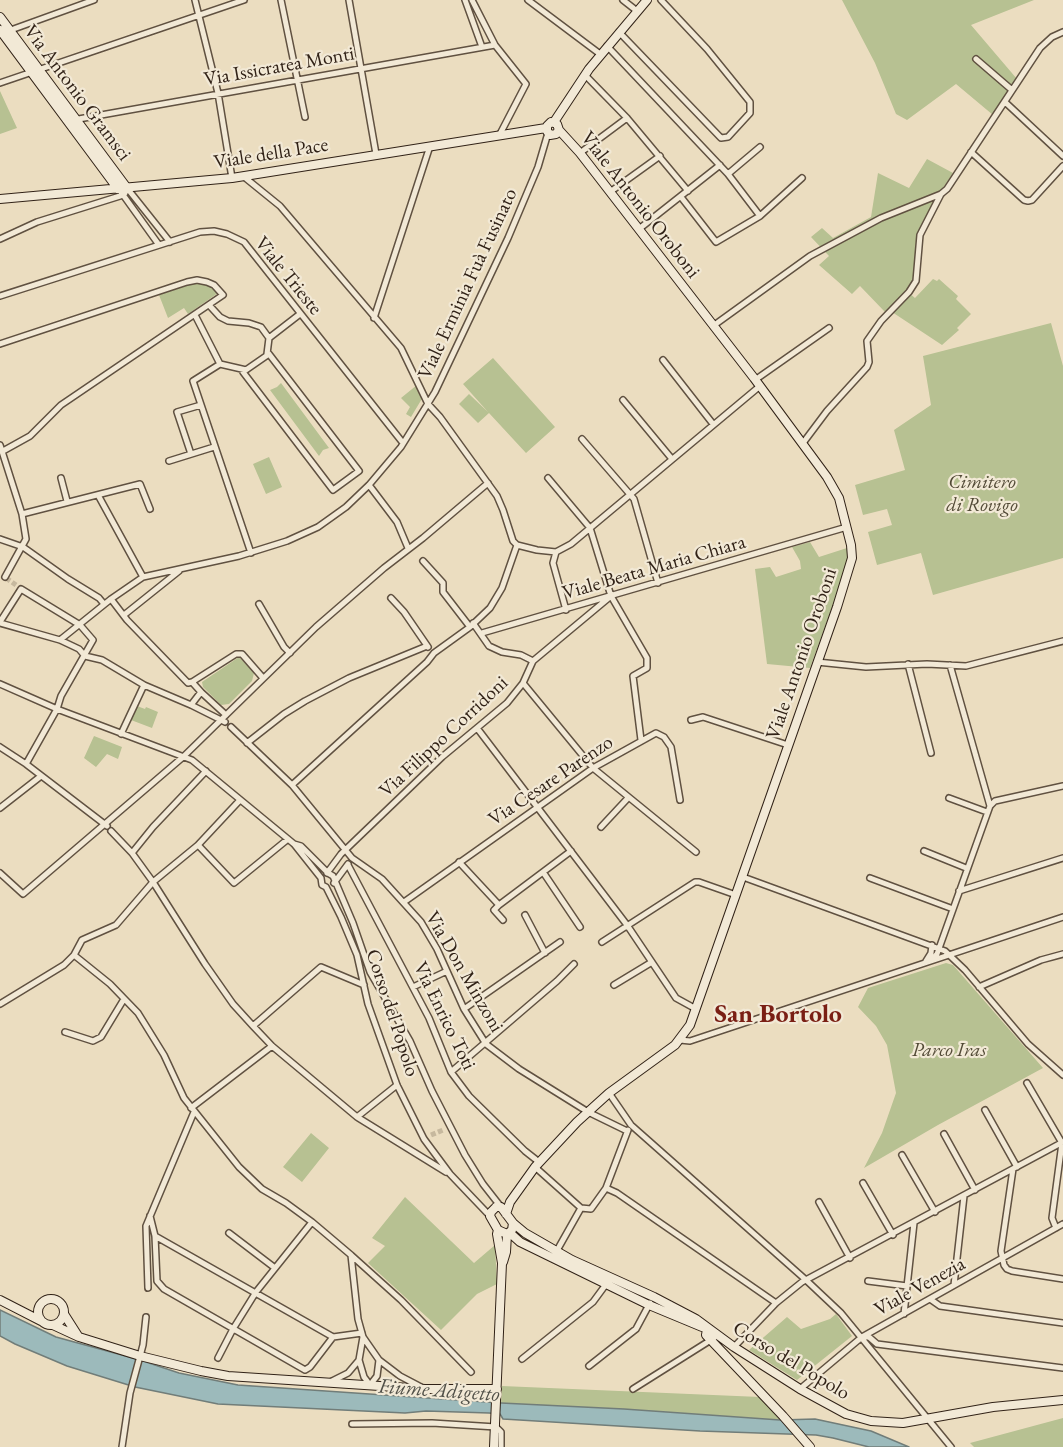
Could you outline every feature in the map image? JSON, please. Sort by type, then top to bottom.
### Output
[{"type":"street","points":[[4,31],[94,0]]},
{"type":"street","points":[[195,0],[218,93],[232,178]]},
{"type":"street","points":[[0,83],[244,0]]},
{"type":"street","points":[[281,0],[305,117]]},
{"type":"street","points":[[349,0],[376,154]]},
{"type":"street","points":[[465,0],[482,47]]},
{"type":"street","points":[[472,0],[495,45],[526,84],[500,134]]},
{"type":"street","points":[[528,0],[600,54]]},
{"type":"street","points":[[623,0],[637,11]]},
{"type":"street","points":[[554,122],[558,125],[559,130],[554,135],[547,130],[548,124],[554,122],[600,54],[647,0]]},
{"type":"street","points":[[619,32],[721,138],[728,137],[750,113],[750,102],[707,49],[661,0]]},
{"type":"street","name":"Via Antonio Gramsci","points":[[0,17],[4,31],[123,190]]},
{"type":"street","points":[[803,443],[826,411],[867,367],[869,355],[867,341],[880,321],[909,292],[916,281],[920,235],[941,194],[1040,48],[1052,37],[1063,32]]},
{"type":"street","name":"Via Issicratea Monti","points":[[72,120],[495,45]]},
{"type":"street","points":[[607,46],[720,165],[760,216]]},
{"type":"street","points":[[976,60],[1012,90]]},
{"type":"street","points":[[585,75],[627,118],[688,191]]},
{"type":"street","points":[[1005,102],[1063,156]]},
{"type":"street","points":[[580,153],[627,118]]},
{"type":"street","name":"Viale della Pace","points":[[0,200],[232,178],[500,134],[547,130]]},
{"type":"street","name":"Viale Erminia Fuà Fusinato","points":[[143,577],[251,553],[287,541],[318,527],[346,507],[369,485],[403,443],[428,404],[508,238],[538,167],[547,130]]},
{"type":"street","name":"Viale Antonio Oroboni","points":[[504,1211],[537,1165],[588,1112],[609,1093],[680,1040],[690,1025],[851,564],[851,545],[835,489],[803,443],[639,229],[580,153],[559,130]]},
{"type":"street","points":[[374,318],[430,146]]},
{"type":"street","points":[[728,174],[760,147]]},
{"type":"street","points":[[971,152],[1024,200],[1028,201],[1032,200],[1063,166]]},
{"type":"street","points":[[610,192],[660,156]]},
{"type":"street","points":[[639,229],[720,165]]},
{"type":"street","points":[[243,176],[280,206],[400,348],[428,404],[488,483],[503,510],[513,541],[517,545],[556,552],[571,544],[713,424],[757,383],[829,328]]},
{"type":"street","points":[[681,197],[716,242],[760,216],[802,178]]},
{"type":"street","points":[[0,239],[37,222],[123,190]]},
{"type":"street","points":[[123,190],[170,242]]},
{"type":"street","points":[[123,190],[159,245]]},
{"type":"street","points":[[713,326],[810,256],[881,218],[941,194]]},
{"type":"street","name":"Viale Trieste","points":[[0,296],[207,231],[221,232],[244,242],[403,443]]},
{"type":"street","points":[[0,345],[187,282],[202,280],[214,285],[223,295],[61,405],[30,436],[1,448],[22,514],[26,539],[4,576]]},
{"type":"street","points":[[209,304],[220,317],[228,321],[261,327],[269,338],[267,354]]},
{"type":"street","points":[[269,338],[300,314]]},
{"type":"street","points":[[195,315],[220,364]]},
{"type":"street","points":[[269,354],[357,472],[333,490],[243,372],[269,354]]},
{"type":"street","points":[[663,360],[713,424]]},
{"type":"street","points":[[246,370],[220,364],[193,381],[251,553]]},
{"type":"street","points":[[623,400],[672,459]]},
{"type":"street","points":[[190,454],[177,412],[201,405]]},
{"type":"street","points":[[582,439],[633,499],[658,583]]},
{"type":"street","points":[[169,461],[214,447]]},
{"type":"street","points":[[339,449],[357,472]]},
{"type":"street","points":[[317,466],[333,489]]},
{"type":"street","points":[[61,478],[68,501]]},
{"type":"street","points":[[548,478],[590,528],[611,596],[649,665],[633,676],[641,740]]},
{"type":"street","points":[[0,873],[23,894],[108,827],[183,758],[316,627],[488,483]]},
{"type":"street","points":[[22,514],[140,484],[150,509]]},
{"type":"street","points":[[369,485],[397,522],[408,548]]},
{"type":"street","points":[[60,640],[104,604],[143,577],[98,495]]},
{"type":"street","name":"Viale Beata Maria Chiara","points":[[482,633],[847,527]]},
{"type":"street","points":[[0,539],[22,547],[99,598],[104,604]]},
{"type":"street","points":[[292,784],[427,662],[434,653],[472,625],[490,608],[502,588],[517,545]]},
{"type":"street","points":[[556,552],[553,563],[566,610]]},
{"type":"street","points":[[423,561],[443,583],[443,592],[482,633],[489,645],[502,652],[521,655],[533,661]]},
{"type":"street","points":[[124,615],[180,570]]},
{"type":"street","points":[[26,764],[57,709],[61,696],[85,656],[93,640],[80,625],[19,587],[0,622],[60,640],[79,649],[85,656],[102,660],[144,685],[224,718]]},
{"type":"street","name":"Via Filippo Corridoni","points":[[328,873],[341,854],[442,757],[507,703],[523,683],[533,661],[611,596]]},
{"type":"street","points":[[391,598],[434,653]]},
{"type":"street","points":[[111,599],[188,683],[236,654],[242,654],[263,678]]},
{"type":"street","points":[[260,604],[284,647],[290,653]]},
{"type":"street","points":[[817,662],[866,668],[908,664],[966,666],[1063,641]]},
{"type":"street","points":[[250,745],[261,730],[284,714],[349,678],[427,646]]},
{"type":"street","points":[[908,664],[931,753]]},
{"type":"street","points":[[950,665],[990,806]]},
{"type":"street","points":[[192,682],[224,718]]},
{"type":"street","points":[[523,683],[593,768],[696,852]]},
{"type":"street","name":"Corso del Popolo","points":[[0,684],[57,709],[192,760],[294,844],[321,878],[322,885],[326,887],[357,955],[371,1014],[398,1085],[424,1139],[450,1174],[490,1216]]},
{"type":"street","points":[[121,734],[144,685]]},
{"type":"street","points":[[191,705],[201,692]]},
{"type":"street","points":[[691,720],[703,717],[788,745]]},
{"type":"street","name":"Via Don Minzoni","points":[[231,727],[292,784],[352,858],[382,879],[404,902],[426,931],[464,1009],[486,1044],[519,1069],[588,1112],[627,1131]]},
{"type":"street","points":[[477,728],[627,925],[676,998],[696,1009]]},
{"type":"street","name":"Via Cesare Parenzo","points":[[404,902],[593,768],[656,733],[664,736],[670,747],[680,800]]},
{"type":"street","points":[[0,747],[26,764],[108,827],[132,853],[233,1004],[273,1046],[357,1117],[450,1174]]},
{"type":"street","points":[[132,853],[153,827],[206,771]]},
{"type":"street","points":[[0,808],[41,776]]},
{"type":"street","points":[[929,960],[939,948],[990,806],[995,801],[1063,786]]},
{"type":"street","points":[[601,827],[628,798]]},
{"type":"street","points":[[950,798],[987,812]]},
{"type":"street","points":[[0,1004],[64,965],[74,955],[82,940],[116,925],[153,882],[198,845],[240,800]]},
{"type":"street","points":[[198,845],[234,883],[288,839]]},
{"type":"street","name":"Corso del Popolo","points":[[294,844],[301,846],[333,876],[370,972],[410,1041],[450,1127],[483,1184],[513,1223],[555,1255]]},
{"type":"street","points":[[503,920],[494,910],[499,905],[572,851]]},
{"type":"street","points":[[924,851],[966,868]]},
{"type":"street","points":[[326,887],[330,886],[352,858]]},
{"type":"street","points":[[959,891],[1063,858]]},
{"type":"street","points":[[459,862],[499,905]]},
{"type":"street","name":"Via Enrico Toti","points":[[348,865],[429,1018],[451,1072],[469,1096],[581,1208]]},
{"type":"street","points":[[543,872],[580,927]]},
{"type":"street","points":[[321,878],[328,873]]},
{"type":"street","points":[[743,877],[932,945],[951,954],[1028,1044],[1063,1075]]},
{"type":"street","points":[[870,878],[953,909]]},
{"type":"street","points":[[602,942],[694,882],[736,895]]},
{"type":"street","points":[[525,915],[545,953]]},
{"type":"street","points":[[680,1040],[690,1041],[1063,917]]},
{"type":"street","points":[[464,1009],[560,942]]},
{"type":"street","points":[[929,960],[932,945]]},
{"type":"street","points":[[979,987],[1041,960],[1063,954]]},
{"type":"street","points":[[74,955],[138,1013],[192,1110],[246,1175],[262,1189],[312,1222],[351,1255],[408,1307],[471,1372]]},
{"type":"street","points":[[614,985],[652,962]]},
{"type":"street","points":[[451,1072],[486,1044],[574,964]]},
{"type":"street","points":[[253,1026],[321,967],[364,985]]},
{"type":"street","points":[[413,987],[447,971]]},
{"type":"street","points":[[65,1032],[93,1041],[101,1037],[124,999]]},
{"type":"street","points":[[148,1288],[146,1226],[192,1110],[273,1046]]},
{"type":"street","points":[[1027,1083],[1062,1142],[1052,1218],[1056,1228]]},
{"type":"street","points":[[357,1117],[398,1085]]},
{"type":"street","points":[[609,1093],[631,1125],[806,1280],[862,1337],[951,1447]]},
{"type":"street","points":[[985,1110],[1015,1168],[1001,1251],[1002,1259],[1007,1269],[1063,1279]]},
{"type":"street","points":[[555,1255],[581,1208],[591,1209],[606,1188],[631,1125]]},
{"type":"street","points":[[443,1130],[450,1127]]},
{"type":"street","points":[[944,1134],[975,1190]]},
{"type":"street","points":[[424,1139],[431,1135]]},
{"type":"street","points":[[734,1365],[731,1355],[734,1347],[776,1303],[806,1280],[1062,1142]]},
{"type":"street","points":[[902,1155],[935,1212]]},
{"type":"street","points":[[863,1183],[893,1235]]},
{"type":"street","points":[[606,1188],[627,1200],[776,1303]]},
{"type":"street","points":[[954,1285],[964,1196]]},
{"type":"street","points":[[819,1202],[850,1258]]},
{"type":"street","points":[[494,1447],[502,1263],[498,1230],[490,1216],[496,1207],[504,1211]]},
{"type":"street","points":[[150,1216],[155,1236],[156,1281],[164,1289],[305,1370],[310,1367],[333,1337]]},
{"type":"street","points":[[218,1358],[256,1292],[312,1222]]},
{"type":"street","points":[[502,1263],[508,1233],[513,1223]]},
{"type":"street","points":[[904,1314],[914,1223]]},
{"type":"street","name":"Viale Venezia","points":[[800,1389],[862,1337],[1063,1225]]},
{"type":"street","name":"Corso del Popolo","points":[[498,1230],[508,1233],[520,1242],[654,1297],[696,1319],[707,1329]]},
{"type":"street","points":[[229,1233],[275,1268]]},
{"type":"street","points":[[155,1236],[333,1337],[363,1335]]},
{"type":"street","points":[[506,1252],[511,1246],[520,1242]]},
{"type":"street","points":[[351,1255],[358,1319],[363,1335],[379,1360],[400,1376],[425,1389]]},
{"type":"street","points":[[522,1359],[593,1302],[609,1280]]},
{"type":"street","name":"Corso del Popolo","points":[[609,1280],[650,1305],[707,1329]]},
{"type":"street","points":[[868,1281],[907,1286]]},
{"type":"street","points":[[589,1366],[636,1329],[654,1297]]},
{"type":"street","points":[[930,1299],[940,1306],[1063,1323]]},
{"type":"street","points":[[0,1300],[79,1338],[140,1358],[228,1376],[497,1392]]},
{"type":"street","points":[[15,1308],[31,1309],[48,1300],[56,1300],[62,1306],[64,1314],[79,1338]]},
{"type":"street","points":[[41,1305],[38,1313],[41,1321]]},
{"type":"street","points":[[53,1325],[60,1322],[64,1314]]},
{"type":"street","points":[[122,1447],[130,1392],[140,1358],[146,1317]]},
{"type":"street","points":[[707,1329],[706,1335],[714,1338],[734,1365],[808,1446]]},
{"type":"street","points":[[363,1335],[359,1360],[364,1377],[370,1385]]},
{"type":"street","points":[[862,1337],[869,1337],[877,1344],[1063,1368]]},
{"type":"street","points":[[633,1389],[714,1338]]},
{"type":"street","name":"Corso del Popolo","points":[[714,1338],[734,1347],[800,1389],[846,1414],[871,1421],[903,1423],[993,1407],[1063,1400]]},
{"type":"street","points":[[875,1353],[877,1344]]},
{"type":"street","points":[[328,1383],[348,1373],[359,1360]]},
{"type":"street","points":[[370,1385],[377,1376],[379,1360]]},
{"type":"street","points":[[352,1424],[496,1424]]},
{"type":"street","points":[[496,1424],[501,1432],[501,1447]]},
{"type":"green space","points":[[842,0],[1034,0],[971,25],[1017,79],[993,115],[956,84],[907,120],[896,114],[875,63]]},
{"type":"green space","points":[[0,91],[17,128],[0,134]]},
{"type":"green space","points":[[927,159],[953,173],[931,206],[920,228],[916,240],[914,279],[909,288],[885,312],[860,286],[852,294],[819,265],[829,256],[811,237],[822,228],[833,238],[871,217],[878,173],[909,188]]},
{"type":"green space","points":[[933,279],[937,281],[939,279],[958,296],[956,299],[971,314],[957,328],[959,330],[942,345],[892,312],[909,293],[915,298]]},
{"type":"green space","points":[[198,282],[212,287],[218,293],[188,314],[184,308],[168,318],[159,295]]},
{"type":"green space","name":"Cimitero di Rovigo","points":[[1051,323],[1063,366],[1063,558],[933,595],[921,553],[877,565],[868,532],[892,525],[887,509],[863,515],[855,485],[905,470],[894,430],[931,405],[923,356]]},
{"type":"green space","points":[[493,358],[555,427],[526,453],[489,413],[478,423],[459,404],[469,394],[488,412],[463,384]]},
{"type":"green space","points":[[281,383],[329,448],[323,450],[319,456],[270,390]]},
{"type":"green space","points":[[417,385],[423,397],[411,417],[406,414],[410,407],[401,398]]},
{"type":"green space","points":[[269,457],[282,487],[266,494],[253,464]]},
{"type":"green space","points":[[810,542],[819,557],[847,548],[844,574],[810,668],[767,664],[755,569],[770,567],[776,577],[801,569],[800,561],[792,547]]},
{"type":"green space","points":[[239,657],[254,673],[252,681],[229,704],[221,705],[203,687],[202,682]]},
{"type":"green space","points":[[137,706],[158,712],[152,728],[131,720]]},
{"type":"green space","points":[[94,736],[122,747],[118,759],[107,754],[96,767],[84,758]]},
{"type":"green space","name":"Parco Iras","points":[[946,963],[953,965],[1043,1068],[864,1168],[882,1133],[896,1093],[887,1045],[876,1026],[858,1007],[868,988]]},
{"type":"green space","points":[[311,1133],[329,1148],[302,1182],[283,1167]]},
{"type":"green space","points":[[405,1197],[474,1263],[495,1245],[497,1284],[477,1294],[441,1330],[368,1263],[385,1246],[372,1238]]},
{"type":"green space","points":[[836,1314],[852,1336],[797,1380],[749,1350],[787,1317],[801,1329],[830,1319]]},
{"type":"green space","points":[[502,1386],[760,1397],[780,1420],[501,1403]]},
{"type":"green space","points":[[1063,1418],[1063,1447],[974,1447],[970,1443]]},
{"type":"water","points":[[0,1310],[56,1337],[179,1373],[238,1385],[780,1420],[815,1419],[871,1431],[909,1447],[869,1447],[816,1435],[700,1431],[503,1419],[500,1414],[489,1413],[426,1411],[405,1413],[218,1404],[135,1387],[67,1366],[15,1344],[0,1336]]},
{"type":"tunnel","points":[[6,578],[16,585]]},
{"type":"tunnel","points":[[431,1135],[443,1130]]},
{"type":"district","name":"San Bortolo","points":[[778,1015]]},
{"type":"water label","name":"Fiume Adigetto","points":[[439,1391]]}]
